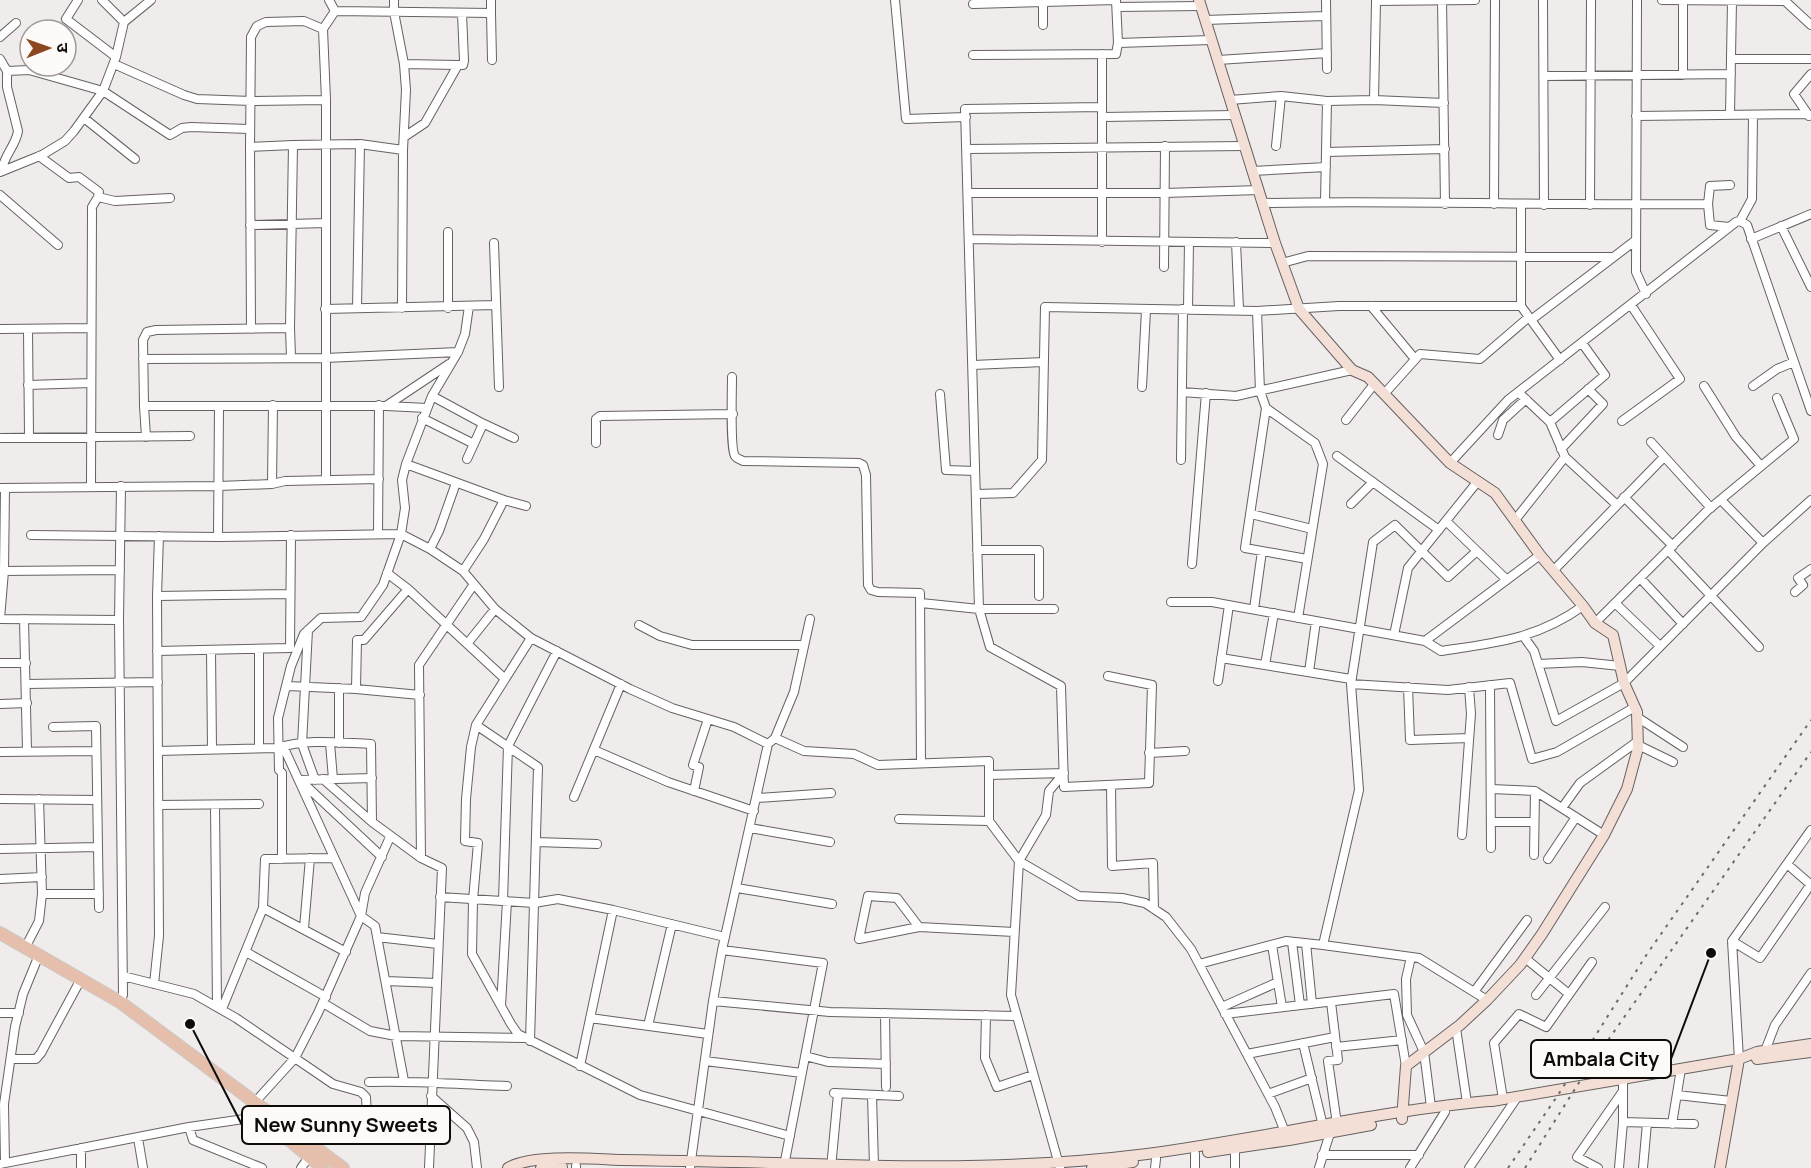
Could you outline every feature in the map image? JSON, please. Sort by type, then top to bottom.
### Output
[{"type":"main road","points":[[1200,3],[1275,243],[1299,309],[1352,370],[1375,383],[1449,463],[1495,493],[1540,555],[1595,623],[1613,635],[1624,683],[1636,712],[1638,743],[1627,789],[1604,835],[1525,958],[1487,1000],[1456,1028],[1406,1066],[1402,1116]]},
{"type":"main road","points":[[0,933],[120,1002],[344,1168]]},
{"type":"main road","points":[[1326,1130],[1337,1124],[1445,1112],[1501,1099],[1739,1059],[1765,1051],[1811,1044]]},
{"type":"main road","points":[[1739,1059],[1758,1059],[1811,1052]]},
{"type":"main road","points":[[1720,1168],[1739,1059]]},
{"type":"main road","points":[[508,1168],[542,1160],[690,1166],[1059,1166],[1287,1137],[1402,1116],[1431,1107],[1501,1099]]},
{"type":"main road","points":[[271,1115],[276,1129],[323,1168]]},
{"type":"main road","points":[[1092,1168],[1155,1164],[1235,1144]]},
{"type":"main road","points":[[541,1168],[633,1165]]},
{"type":"main road","points":[[690,1166],[722,1168]]},
{"type":"street","points":[[78,0],[66,19],[115,61],[184,95],[197,99],[251,101],[326,100]]},
{"type":"street","points":[[102,0],[124,22]]},
{"type":"street","points":[[1,172],[39,156],[65,141],[103,91],[115,61],[124,22],[151,0]]},
{"type":"street","points":[[326,479],[326,100],[329,0]]},
{"type":"street","points":[[394,0],[406,90],[403,150],[402,308]]},
{"type":"street","points":[[491,0],[492,60]]},
{"type":"street","points":[[895,0],[906,119],[966,117]]},
{"type":"street","points":[[1326,0],[1327,69]]},
{"type":"street","points":[[1374,100],[1376,1],[1475,0]]},
{"type":"street","points":[[1494,204],[1496,0]]},
{"type":"street","points":[[1543,0],[1544,205]]},
{"type":"street","points":[[1590,205],[1591,0]]},
{"type":"street","points":[[1637,0],[1636,272],[1646,294]]},
{"type":"street","points":[[1662,0],[1683,2],[1784,0],[1811,25]]},
{"type":"street","points":[[1442,1],[1445,204]]},
{"type":"street","points":[[1730,115],[1732,1]]},
{"type":"street","points":[[1043,2],[1043,25]]},
{"type":"street","points":[[1683,2],[1683,75]]},
{"type":"street","points":[[974,55],[1116,54],[1118,43],[1116,3]]},
{"type":"street","points":[[973,4],[1200,3]]},
{"type":"street","points":[[251,329],[250,36],[257,26],[266,22],[329,20],[394,12],[491,13]]},
{"type":"street","points":[[404,64],[463,64],[462,13]]},
{"type":"street","points":[[1205,20],[1326,16]]},
{"type":"street","points":[[0,37],[16,23]]},
{"type":"street","points":[[1118,43],[1211,40]]},
{"type":"street","points":[[1218,60],[1327,53]]},
{"type":"street","points":[[1102,54],[1102,242]]},
{"type":"street","points":[[0,59],[7,71],[7,87],[18,131],[3,161],[1,172]]},
{"type":"street","points":[[1731,59],[1811,59]]},
{"type":"street","points":[[404,137],[425,123],[458,65]]},
{"type":"street","points":[[7,71],[29,70],[103,91],[171,135],[182,128],[191,127],[249,129]]},
{"type":"street","points":[[1544,76],[1731,74]]},
{"type":"street","points":[[1810,116],[1794,94],[1811,74]]},
{"type":"street","points":[[1230,100],[1281,96],[1327,101],[1374,100],[1444,103]]},
{"type":"street","points":[[1276,146],[1281,96]]},
{"type":"street","points":[[1325,202],[1327,101]]},
{"type":"street","points":[[1102,107],[965,109],[979,609],[990,647],[1062,686],[1064,787],[1149,783],[1152,684],[1108,676]]},
{"type":"street","points":[[1103,117],[1235,115]]},
{"type":"street","points":[[1449,463],[1508,400],[1730,226],[1740,221],[1752,199],[1753,115]]},
{"type":"street","points":[[1636,116],[1810,116]]},
{"type":"street","points":[[84,118],[135,159]]},
{"type":"street","points":[[249,147],[326,143],[360,144],[403,150]]},
{"type":"street","points":[[357,308],[360,144]]},
{"type":"street","points":[[291,358],[293,145]]},
{"type":"street","points":[[1164,267],[1165,146]]},
{"type":"street","points":[[967,149],[1244,146]]},
{"type":"street","points":[[1326,152],[1444,149]]},
{"type":"street","points":[[39,156],[69,178],[79,177],[99,192],[92,207],[91,486]]},
{"type":"street","points":[[1252,171],[1326,167]]},
{"type":"street","points":[[1730,184],[1710,186],[1708,204],[1710,225],[1730,226]]},
{"type":"street","points":[[968,193],[1102,194],[1259,190]]},
{"type":"street","points":[[0,195],[57,245]]},
{"type":"street","points":[[98,197],[115,201],[170,198]]},
{"type":"street","points":[[1264,203],[1708,204]]},
{"type":"street","points":[[1521,205],[1521,306],[1560,360]]},
{"type":"street","points":[[1751,239],[1811,214]]},
{"type":"street","points":[[1740,221],[1747,225],[1811,411]]},
{"type":"street","points":[[250,225],[326,223]]},
{"type":"street","points":[[1781,226],[1811,287]]},
{"type":"street","points":[[448,232],[448,308]]},
{"type":"street","points":[[969,239],[1275,243]]},
{"type":"street","points":[[1385,393],[1420,354],[1480,359],[1636,240]]},
{"type":"street","points":[[1181,460],[1189,242]]},
{"type":"street","points":[[494,243],[499,387]]},
{"type":"street","points":[[1236,243],[1239,309]]},
{"type":"street","points":[[1282,263],[1308,256],[1613,257]]},
{"type":"street","points":[[1622,421],[1680,379],[1631,305]]},
{"type":"street","points":[[282,859],[282,773],[279,770],[281,747],[279,718],[291,666],[304,634],[321,618],[361,617],[383,585],[401,534],[405,508],[402,480],[406,464],[432,396],[458,352],[465,334],[470,306]]},
{"type":"street","points":[[325,309],[496,306]]},
{"type":"street","points":[[976,494],[1013,493],[1042,460],[1045,307],[1257,311],[1371,306],[1521,306]]},
{"type":"street","points":[[1371,306],[1416,359]]},
{"type":"street","points":[[1142,387],[1146,310]]},
{"type":"street","points":[[1257,311],[1260,391],[1266,408],[1245,548],[1307,559]]},
{"type":"street","points":[[0,328],[91,328]]},
{"type":"street","points":[[146,437],[143,340],[147,332],[152,330],[290,328]]},
{"type":"street","points":[[27,329],[29,437]]},
{"type":"street","points":[[1550,422],[1605,375],[1582,343]]},
{"type":"street","points":[[143,359],[325,358],[458,352]]},
{"type":"street","points":[[383,405],[452,362]]},
{"type":"street","points":[[973,365],[1043,362]]},
{"type":"street","points":[[1754,386],[1777,369],[1794,362]]},
{"type":"street","points":[[1182,392],[1236,396],[1352,370]]},
{"type":"street","points":[[732,377],[731,443],[738,459],[743,461],[859,463],[863,465],[866,475],[868,585],[871,590],[878,592],[920,593],[921,763]]},
{"type":"street","points":[[28,385],[91,383]]},
{"type":"street","points":[[1346,420],[1375,383]]},
{"type":"street","points":[[1704,386],[1736,437],[1761,466]]},
{"type":"street","points":[[1515,520],[1563,453],[1603,404],[1588,389]]},
{"type":"street","points":[[1518,392],[1550,422],[1563,453],[1617,506]]},
{"type":"street","points":[[1192,564],[1206,393]]},
{"type":"street","points":[[940,394],[946,470],[975,471]]},
{"type":"street","points":[[432,396],[514,438]]},
{"type":"street","points":[[1595,623],[1711,508],[1794,439],[1777,398]]},
{"type":"street","points":[[1498,435],[1503,420],[1526,399]]},
{"type":"street","points":[[272,484],[273,405]]},
{"type":"street","points":[[144,406],[383,405],[427,408]]},
{"type":"street","points":[[378,534],[383,405]]},
{"type":"street","points":[[218,537],[219,406]]},
{"type":"street","points":[[1266,408],[1315,443],[1323,464],[1298,618]]},
{"type":"street","points":[[596,443],[595,423],[600,416],[733,414]]},
{"type":"street","points":[[422,418],[474,444]]},
{"type":"street","points":[[467,459],[483,424]]},
{"type":"street","points":[[0,438],[190,436]]},
{"type":"street","points":[[1652,442],[1711,508]]},
{"type":"street","points":[[1337,456],[1439,530]]},
{"type":"street","points":[[1553,571],[1664,457]]},
{"type":"street","points":[[406,464],[526,506]]},
{"type":"street","points":[[119,620],[0,619],[3,488],[219,486],[326,479],[379,479]]},
{"type":"street","points":[[1394,635],[1408,568],[1478,481]]},
{"type":"street","points":[[1351,504],[1372,482]]},
{"type":"street","points":[[430,549],[456,483]]},
{"type":"street","points":[[120,486],[119,620],[123,976],[123,995],[120,1002]]},
{"type":"street","points":[[1624,497],[1759,647]]},
{"type":"street","points":[[463,571],[484,539],[504,500]]},
{"type":"street","points":[[1721,500],[1763,543]]},
{"type":"street","points":[[1524,637],[1534,651],[1556,721],[1624,683],[1763,543],[1811,500]]},
{"type":"street","points":[[1251,514],[1312,529]]},
{"type":"street","points":[[1446,521],[1507,580]]},
{"type":"street","points":[[1323,945],[1359,790],[1351,681],[1373,542],[1395,525],[1448,577],[1477,551]]},
{"type":"street","points":[[31,535],[218,537],[401,534],[430,549],[463,571],[495,609],[531,638],[672,708],[804,751],[854,754],[878,765],[989,761],[989,821],[1019,861],[1079,897],[1122,898],[1145,903],[1166,917],[1191,949],[1268,1094],[1287,1137]]},
{"type":"street","points":[[157,651],[290,648],[291,535]]},
{"type":"street","points":[[154,984],[159,936],[157,596],[159,536]]},
{"type":"street","points":[[977,550],[1040,550],[1040,596]]},
{"type":"street","points":[[1254,609],[1262,551]]},
{"type":"street","points":[[1425,641],[1540,555]]},
{"type":"street","points":[[1795,592],[1803,585],[1798,578],[1811,569]]},
{"type":"street","points":[[2,571],[120,570]]},
{"type":"street","points":[[387,573],[408,589],[504,678]]},
{"type":"street","points":[[1640,578],[1683,624]]},
{"type":"street","points":[[421,858],[419,665],[474,585]]},
{"type":"street","points":[[356,689],[357,640],[364,640],[408,589]]},
{"type":"street","points":[[157,596],[290,594]]},
{"type":"street","points":[[1171,602],[1212,602],[1254,609],[1425,641],[1441,651],[1524,637],[1565,619],[1583,606]]},
{"type":"street","points":[[921,603],[979,609],[1054,609]]},
{"type":"street","points":[[1615,603],[1660,646]]},
{"type":"street","points":[[1218,681],[1229,605]]},
{"type":"street","points":[[467,644],[495,609]]},
{"type":"street","points":[[1265,665],[1274,613]]},
{"type":"street","points":[[24,619],[27,751]]},
{"type":"street","points":[[690,1166],[713,1001],[725,936],[772,741],[794,692],[810,619]]},
{"type":"street","points":[[1309,672],[1316,621]]},
{"type":"street","points":[[639,625],[660,636],[692,645],[804,645]]},
{"type":"street","points":[[308,630],[302,744],[319,779],[390,837],[421,858],[442,868],[429,1168]]},
{"type":"street","points":[[531,638],[476,725],[471,747],[465,799],[465,841],[478,843],[473,900],[472,954],[518,1034],[528,1040],[640,1095],[789,1136]]},
{"type":"street","points":[[259,649],[259,748]]},
{"type":"street","points":[[211,650],[212,749]]},
{"type":"street","points":[[501,1006],[508,746],[557,651]]},
{"type":"street","points":[[1221,658],[1351,681],[1408,687],[1448,690],[1510,683],[1532,759],[1557,752],[1636,712],[1683,747]]},
{"type":"street","points":[[1538,664],[1582,662],[1620,666]]},
{"type":"street","points":[[0,663],[26,663]]},
{"type":"street","points":[[26,684],[158,682]]},
{"type":"street","points":[[574,797],[621,684]]},
{"type":"street","points":[[1490,685],[1491,848]]},
{"type":"street","points":[[287,686],[420,695]]},
{"type":"street","points":[[1408,687],[1410,740],[1469,738]]},
{"type":"street","points":[[1461,835],[1471,714],[1469,687]]},
{"type":"street","points":[[333,779],[339,688]]},
{"type":"street","points":[[0,704],[27,703]]},
{"type":"street","points":[[694,791],[699,767],[693,765],[708,719]]},
{"type":"street","points":[[476,725],[538,767],[528,1040]]},
{"type":"street","points":[[53,727],[96,726],[99,908]]},
{"type":"street","points":[[1562,808],[1580,783],[1638,743],[1673,762]]},
{"type":"street","points":[[158,751],[281,747],[302,744],[371,744],[372,822]]},
{"type":"street","points":[[281,747],[299,780],[361,916],[375,926],[404,1081]]},
{"type":"street","points":[[594,750],[668,782],[754,811]]},
{"type":"street","points":[[0,752],[96,751]]},
{"type":"street","points":[[1149,753],[1185,751]]},
{"type":"street","points":[[989,775],[1064,773]]},
{"type":"street","points":[[1059,1166],[1015,1016],[1011,995],[1019,861],[1046,815],[1049,791],[1064,773]]},
{"type":"street","points":[[299,780],[372,778]]},
{"type":"street","points":[[299,780],[382,857]]},
{"type":"street","points":[[1111,785],[1112,866],[1153,863],[1154,909]]},
{"type":"street","points":[[1491,789],[1535,791],[1604,835]]},
{"type":"street","points":[[1534,855],[1535,791]]},
{"type":"street","points":[[757,798],[831,792]]},
{"type":"street","points":[[0,799],[98,800]]},
{"type":"street","points":[[25,948],[39,921],[42,894],[39,799]]},
{"type":"street","points":[[214,804],[219,1008]]},
{"type":"street","points":[[158,805],[259,804]]},
{"type":"street","points":[[1548,859],[1576,817]]},
{"type":"street","points":[[899,819],[989,821]]},
{"type":"street","points":[[1491,822],[1534,822]]},
{"type":"street","points":[[750,828],[830,842]]},
{"type":"street","points":[[1739,1059],[1732,941],[1811,830]]},
{"type":"street","points":[[255,1102],[295,1058],[325,1000],[361,916],[365,893],[390,837]]},
{"type":"street","points":[[536,842],[597,844]]},
{"type":"street","points":[[0,849],[98,847]]},
{"type":"street","points":[[304,928],[310,858]]},
{"type":"street","points":[[219,1008],[246,952],[263,908],[265,859],[334,858]]},
{"type":"street","points":[[1732,941],[1760,958],[1811,884],[1787,864]]},
{"type":"street","points":[[0,879],[42,877]]},
{"type":"street","points":[[737,888],[832,904]]},
{"type":"street","points":[[42,894],[99,894]]},
{"type":"street","points":[[919,927],[897,898],[868,896],[860,939],[919,927],[1014,932]]},
{"type":"street","points":[[440,897],[534,903],[558,899],[725,936]]},
{"type":"street","points":[[1536,995],[1605,907]]},
{"type":"street","points":[[263,908],[346,952]]},
{"type":"street","points":[[580,1066],[613,910]]},
{"type":"street","points":[[1474,992],[1527,920]]},
{"type":"street","points":[[648,1026],[672,924]]},
{"type":"street","points":[[377,937],[438,944]]},
{"type":"street","points":[[1199,964],[1286,941],[1323,945],[1419,958],[1487,1000]]},
{"type":"street","points":[[1292,942],[1300,1005]]},
{"type":"street","points":[[1306,943],[1312,1004]]},
{"type":"street","points":[[1272,945],[1282,1007]]},
{"type":"street","points":[[722,950],[823,963],[784,1166]]},
{"type":"street","points":[[246,952],[325,1000],[370,1031],[396,1036],[528,1040]]},
{"type":"street","points":[[39,955],[23,994],[19,1013],[4,1104],[2,1164],[22,1164],[81,1148],[189,1127],[271,1115]]},
{"type":"street","points":[[1411,957],[1406,979],[1407,1015],[1424,1052],[1431,1107]]},
{"type":"street","points":[[1525,958],[1569,994]]},
{"type":"street","points":[[1501,1099],[1494,1043],[1519,1014],[1546,1027],[1592,962]]},
{"type":"street","points":[[1765,1051],[1775,1025],[1811,973]]},
{"type":"street","points":[[123,976],[194,994],[219,1008],[333,1084],[361,1092],[366,1097],[367,1117],[372,1127],[380,1130],[430,1131]]},
{"type":"street","points":[[11,1059],[36,1059],[81,979]]},
{"type":"street","points":[[386,981],[436,983]]},
{"type":"street","points":[[1224,1011],[1278,981]]},
{"type":"street","points":[[1224,1011],[1394,994],[1406,1066]]},
{"type":"street","points":[[713,1001],[813,1011],[1015,1016]]},
{"type":"street","points":[[1331,1002],[1338,1060],[1328,1061],[1337,1124]]},
{"type":"street","points":[[0,1013],[19,1013]]},
{"type":"street","points":[[885,1013],[886,1087]]},
{"type":"street","points":[[986,1016],[985,1058],[997,1087],[1033,1074]]},
{"type":"street","points":[[590,1018],[708,1034]]},
{"type":"street","points":[[1456,1028],[1467,1103]]},
{"type":"street","points":[[1247,1054],[1335,1036]]},
{"type":"street","points":[[1336,1047],[1402,1040]]},
{"type":"street","points":[[1303,1043],[1326,1130],[1318,1168]]},
{"type":"street","points":[[805,1056],[828,1062],[886,1064]]},
{"type":"street","points":[[705,1061],[802,1073]]},
{"type":"street","points":[[1672,1124],[1681,1069]]},
{"type":"street","points":[[1268,1094],[1312,1078]]},
{"type":"street","points":[[1619,1168],[1623,1122],[1623,1079]]},
{"type":"street","points":[[369,1082],[404,1081],[507,1086]]},
{"type":"street","points":[[1598,1168],[1577,1157],[1623,1091]]},
{"type":"street","points":[[831,1166],[835,1093],[899,1096]]},
{"type":"street","points":[[872,1095],[874,1166]]},
{"type":"street","points":[[1677,1095],[1731,1101]]},
{"type":"street","points":[[431,1096],[466,1128],[474,1142],[477,1168]]},
{"type":"street","points":[[1469,1168],[1518,1096]]},
{"type":"street","points":[[1410,1168],[1445,1112]]},
{"type":"street","points":[[1623,1122],[1694,1124]]},
{"type":"street","points":[[1643,1168],[1647,1123]]},
{"type":"street","points":[[189,1127],[193,1140],[262,1168]]},
{"type":"street","points":[[138,1138],[143,1168]]},
{"type":"street","points":[[1235,1144],[1235,1168]]},
{"type":"street","points":[[81,1148],[81,1168]]},
{"type":"street","points":[[1195,1154],[1195,1168]]},
{"type":"street","points":[[1322,1155],[1419,1155]]},
{"type":"street","points":[[301,1168],[309,1157]]},
{"type":"railway","points":[[1508,1168],[1558,1095],[1647,954],[1811,720]]},
{"type":"railway","points":[[1525,1168],[1587,1070],[1811,752]]},
{"type":"place","name":"Ambala City","points":[[1711,953]]},
{"type":"place","name":"New Sunny Sweets","points":[[190,1024]]}]
